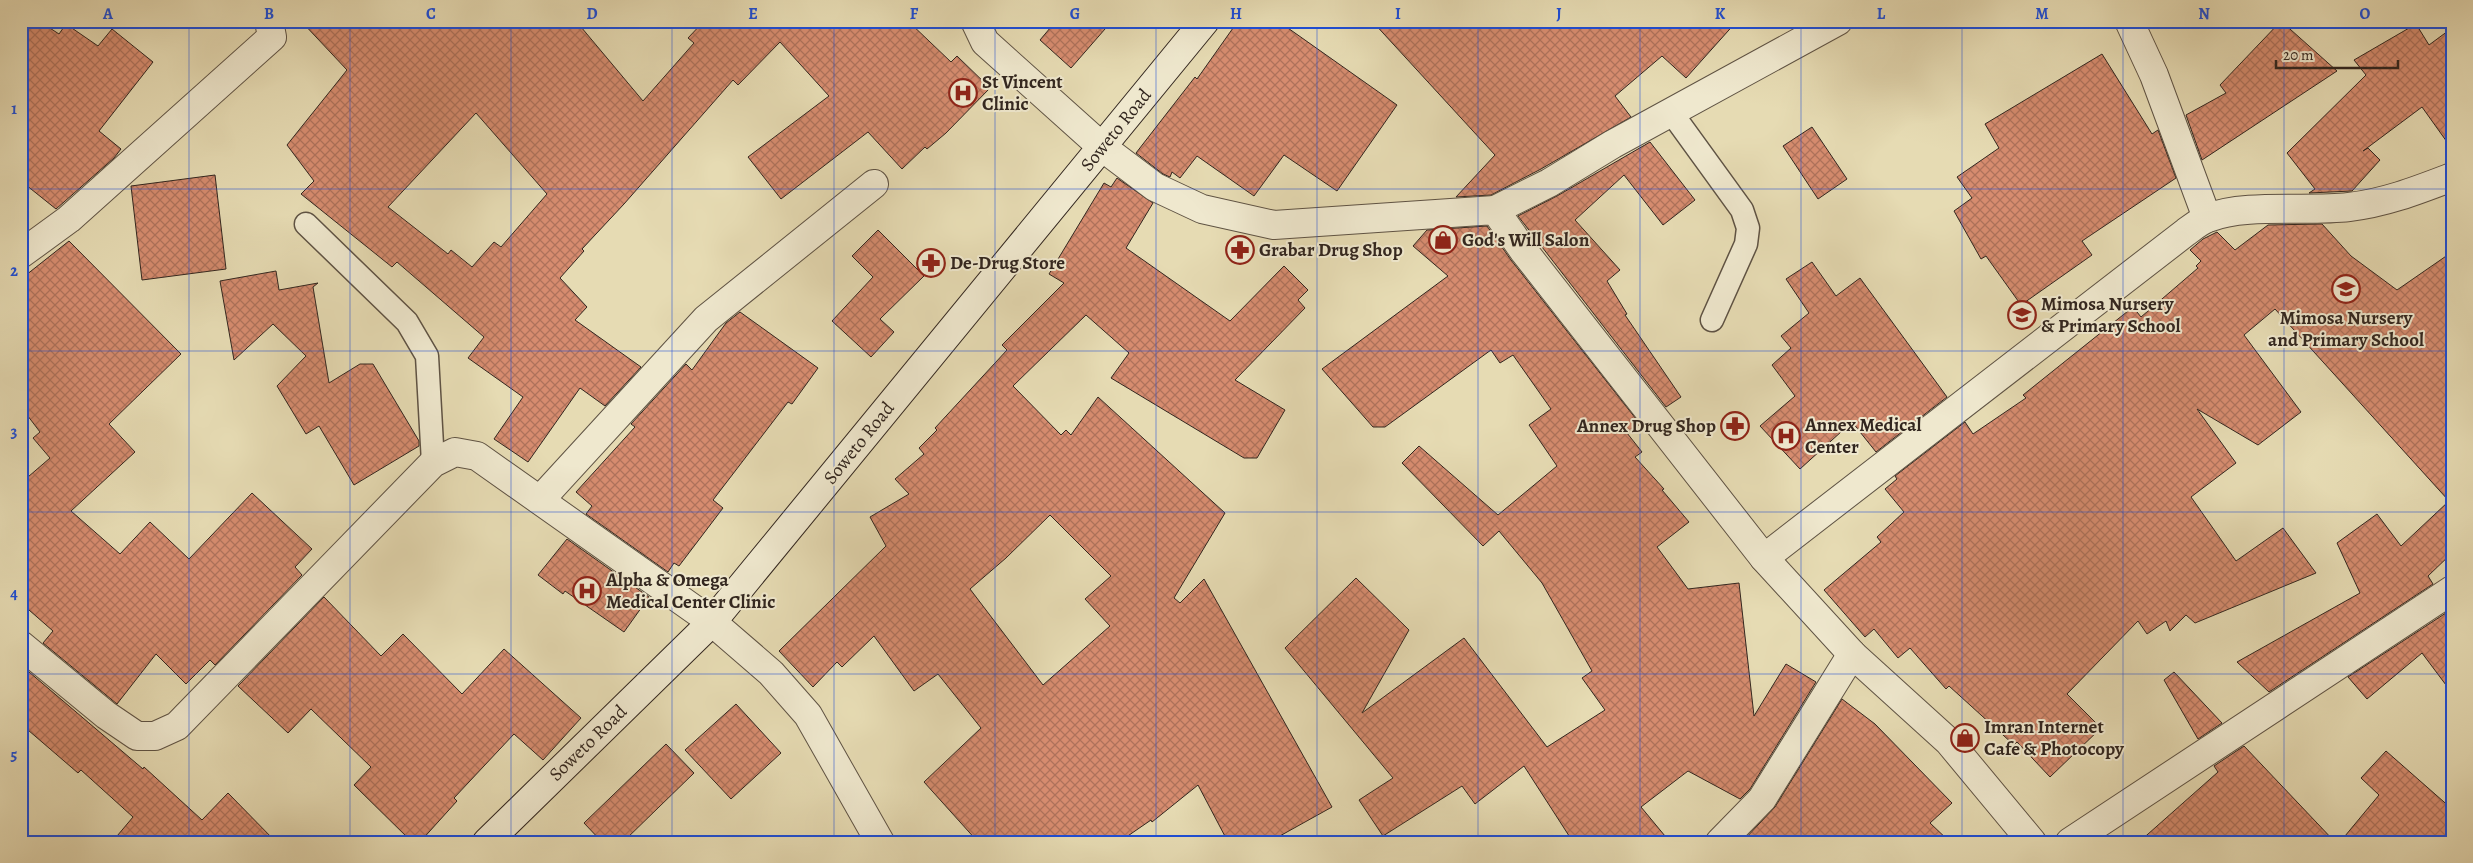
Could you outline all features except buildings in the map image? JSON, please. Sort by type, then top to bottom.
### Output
[{"type":"street","points":[[21,254],[70,219],[272,38],[269,21]]},
{"type":"street","points":[[975,21],[985,42],[1102,147],[1155,187],[1202,209],[1274,225],[1496,210],[1549,183],[1613,144],[1838,21]]},
{"type":"street","name":"Soweto Road","points":[[487,842],[712,622],[1205,21]]},
{"type":"street","points":[[2129,21],[2154,75],[2207,218]]},
{"type":"street","points":[[1764,558],[2186,232],[2207,218],[2227,212],[2248,210],[2315,210],[2351,207],[2388,200],[2452,177]]},
{"type":"street","points":[[540,500],[706,319],[874,184]]},
{"type":"street","points":[[1496,210],[1522,250],[1764,558],[1852,654],[1949,742],[2032,842]]},
{"type":"street","points":[[21,645],[106,715],[137,736],[155,736],[177,726],[433,463],[455,452],[478,456],[712,622],[771,673],[808,715],[880,842]]},
{"type":"street","points":[[2070,842],[2452,590]]},
{"type":"street","points":[[1720,842],[1762,799],[1852,654]]},
{"type":"lane","points":[[1671,112],[1742,210],[1748,228],[1746,244],[1712,320]]},
{"type":"lane","points":[[306,224],[407,322],[427,356],[433,463]]},
{"type":"place","name":"St Vincent Clinic","points":[[963,93]]},
{"type":"place","name":"God's Will Salon","points":[[1443,240]]},
{"type":"place","name":"Grabar Drug Shop","points":[[1240,250]]},
{"type":"place","name":"De-Drug Store","points":[[931,263]]},
{"type":"place","name":"Mimosa Nursery and Primary School","points":[[2346,289]]},
{"type":"place","name":"Mimosa Nursery & Primary School","points":[[2022,315]]},
{"type":"place","name":"Annex Drug Shop","points":[[1735,426]]},
{"type":"place","name":"Annex Medical Center","points":[[1786,436]]},
{"type":"place","name":"Alpha & Omega Medical Center Clinic","points":[[587,591]]},
{"type":"place","name":"Imran Internet Cafe & Photocopy","points":[[1965,738]]}]
